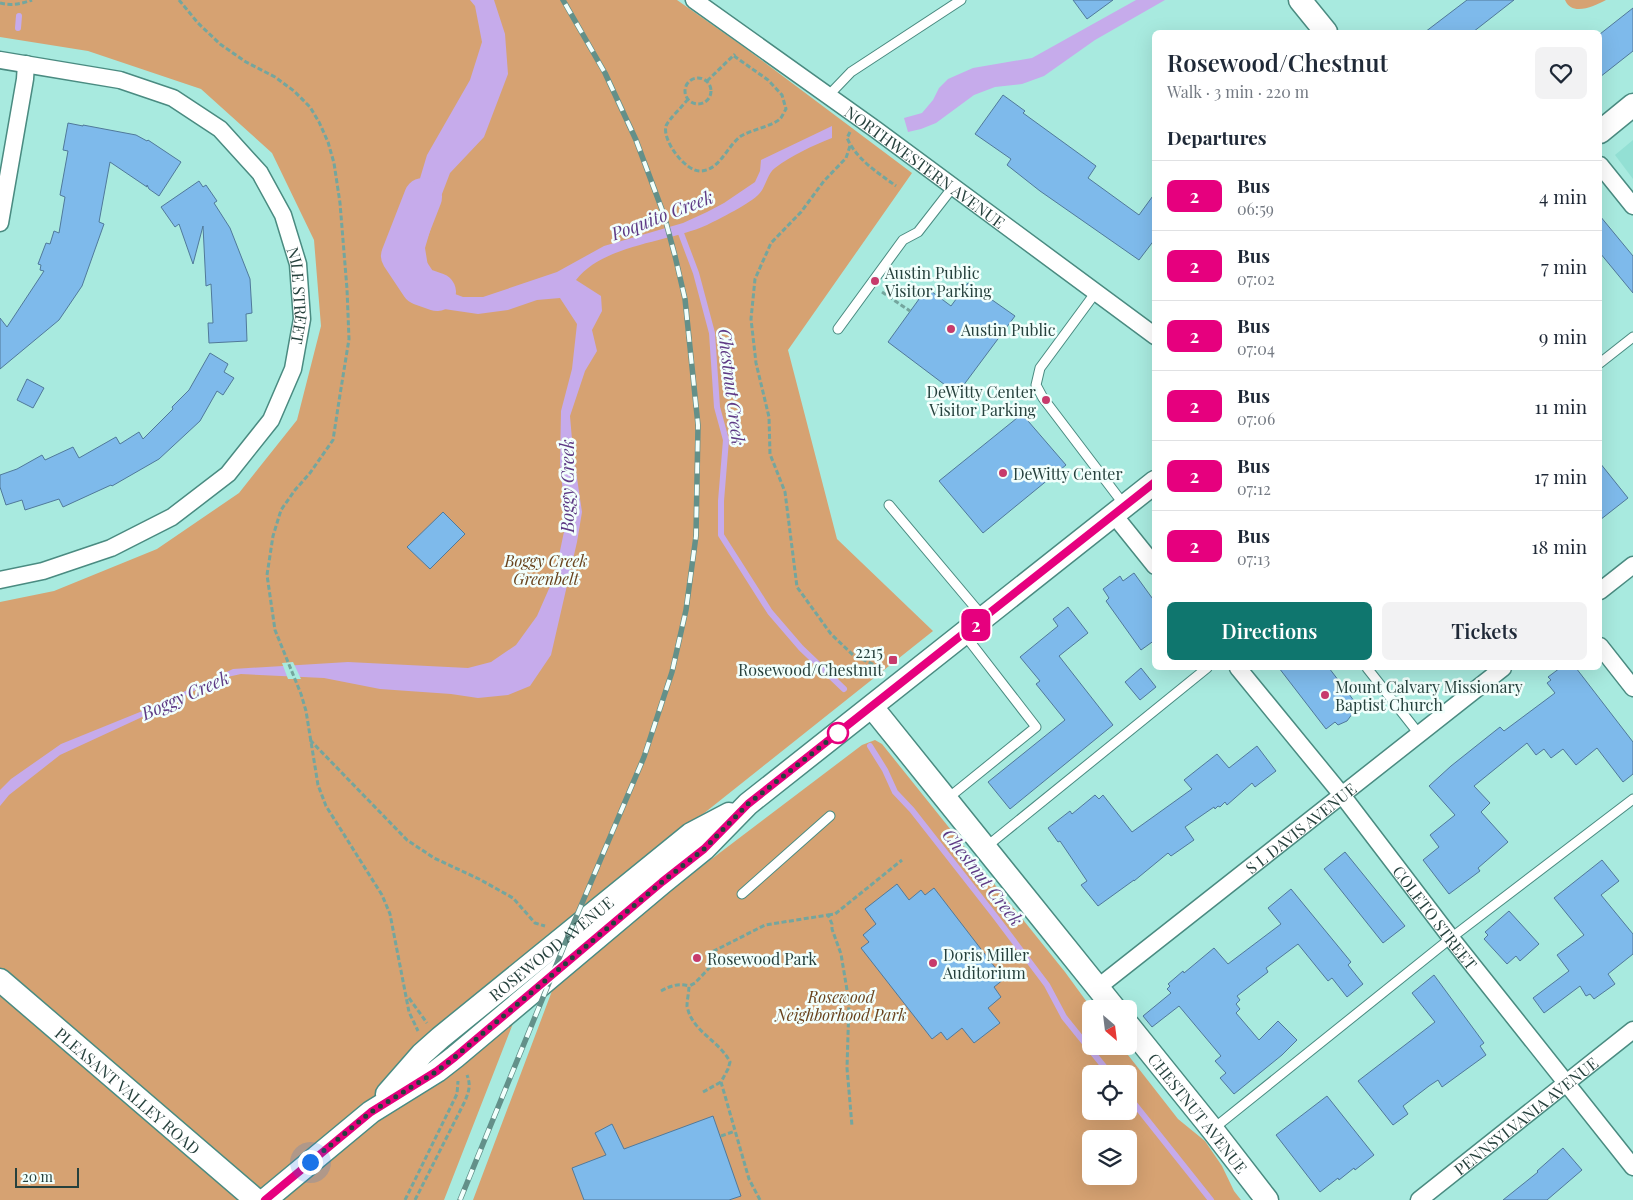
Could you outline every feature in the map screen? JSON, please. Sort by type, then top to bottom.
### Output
[{"type":"street","name":"NORTHWESTERN AVENUE","points":[[694,0],[1152,334]]},
{"type":"street","points":[[1300,0],[1324,30]]},
{"type":"street","name":"NILE STREET","points":[[0,60],[120,80],[173,98],[220,129],[260,172],[283,215],[298,264],[302,319],[294,369],[272,420],[228,474],[172,517],[111,548],[43,571],[0,580]]},
{"type":"street","points":[[0,222],[26,64]]},
{"type":"street","points":[[1602,130],[1633,106]]},
{"type":"street","points":[[1602,167],[1633,206]]},
{"type":"street","name":"ROSEWOOD AVENUE","points":[[265,1200],[371,1112],[422,1054],[691,834],[748,804],[1152,484]]},
{"type":"street","points":[[1120,511],[1152,561]]},
{"type":"street","points":[[1602,589],[1633,565]]},
{"type":"street","points":[[1602,649],[1633,688]]},
{"type":"street","name":"COLETO STREET","points":[[1240,670],[1342,795],[1451,938],[1633,1167]]},
{"type":"street","name":"S L DAVIS AVENUE","points":[[1097,988],[1500,670]]},
{"type":"street","points":[[872,707],[1107,1000]]},
{"type":"street","name":"PLEASANT VALLEY ROAD","points":[[0,980],[256,1200]]},
{"type":"street","name":"PENNSYLVANIA AVENUE","points":[[1419,1200],[1633,1030]]},
{"type":"street","name":"CHESTNUT AVENUE","points":[[1138,1037],[1267,1200]]},
{"type":"lane","points":[[828,96],[851,72],[960,0]]},
{"type":"lane","points":[[838,329],[903,240],[918,232],[953,187]]},
{"type":"lane","points":[[1096,292],[1040,368],[1036,385],[1120,511]]},
{"type":"lane","points":[[1602,361],[1633,337]]},
{"type":"lane","points":[[889,505],[984,618]]},
{"type":"lane","points":[[947,799],[1036,727],[964,634]]},
{"type":"lane","points":[[985,848],[1205,670]]},
{"type":"lane","points":[[1369,670],[1419,734]]},
{"type":"lane","points":[[1212,1129],[1451,938],[1633,799]]},
{"type":"lane","points":[[742,894],[830,816]]},
{"type":"path","points":[[0,3],[8,5],[32,0]]},
{"type":"path","points":[[179,0],[198,23],[220,44],[294,91],[310,107],[328,142],[339,195],[347,289],[348,339],[332,440],[310,473],[294,490],[281,510],[273,536],[268,575],[275,630],[306,711],[318,785],[326,806],[382,895],[390,914],[412,1019],[419,1033]]},
{"type":"path","points":[[707,81],[750,40]]},
{"type":"path","points":[[688,99],[678,112],[670,118],[666,124],[666,130],[678,157],[685,166],[700,171],[713,167],[740,137],[779,120],[786,109],[782,95],[768,80],[734,56]]},
{"type":"path","points":[[695,78],[704,78],[707,81],[712,88],[711,96],[708,100],[696,104],[688,99],[685,90],[688,82],[695,78]]},
{"type":"path","points":[[851,131],[847,138],[855,154],[896,186]]},
{"type":"path","points":[[850,146],[846,158],[824,181],[801,212],[771,243],[755,279],[751,319],[756,363],[770,416],[770,454],[785,492],[797,587],[831,634],[852,655],[877,666]]},
{"type":"path","points":[[871,284],[910,312]]},
{"type":"path","points":[[310,740],[408,840],[434,858],[479,879],[513,898],[535,923],[548,927]]},
{"type":"path","points":[[660,991],[671,986],[689,986],[695,983],[711,966],[710,954],[743,935],[765,926],[835,914],[902,860]]},
{"type":"path","points":[[828,915],[841,954],[849,1002],[847,1068],[852,1126]]},
{"type":"path","points":[[689,986],[687,1005],[692,1019],[699,1030],[720,1047],[730,1062],[721,1082],[703,1092]]},
{"type":"path","points":[[408,996],[432,1029]]},
{"type":"path","points":[[416,1200],[470,1090],[470,1083],[464,1070]]},
{"type":"path","points":[[405,1200],[457,1094],[456,1076]]},
{"type":"path","points":[[721,1082],[749,1179],[760,1200]]},
{"type":"path","points":[[722,1136],[735,1131]]},
{"type":"shaded area","points":[[1633,140],[1633,179],[1615,155]]},
{"type":"green space","name":"Boggy Creek Greenbelt","points":[[0,0],[677,0],[744,47],[912,173],[788,350],[837,539],[933,631],[546,939],[444,1200],[0,1200],[0,602],[54,591],[157,549],[239,493],[297,420],[321,326],[314,240],[272,153],[201,89],[88,51],[0,37]]},
{"type":"green space","points":[[1565,0],[1606,0],[1584,9],[1578,9],[1568,5]]},
{"type":"green space","name":"Rosewood Neighborhood Park","points":[[875,740],[882,744],[1085,1000],[1082,1000],[1082,1055],[1128,1055],[1136,1065],[1082,1065],[1082,1120],[1137,1120],[1137,1066],[1178,1119],[1205,1141],[1241,1200],[473,1200],[555,983],[651,905],[862,745]]},
{"type":"water","points":[[470,0],[494,0],[505,34],[508,74],[484,137],[450,173],[437,207],[425,248],[431,285],[463,297],[483,297],[557,272],[604,246],[683,223],[707,212],[755,182],[760,171],[761,160],[832,126],[832,138],[802,151],[775,168],[759,194],[742,206],[707,225],[637,246],[603,259],[588,268],[576,280],[601,296],[602,311],[592,330],[597,351],[585,371],[570,416],[582,512],[551,655],[530,686],[508,695],[478,698],[451,694],[380,689],[324,678],[241,674],[218,679],[60,755],[9,795],[0,806],[0,790],[11,779],[61,744],[140,712],[233,669],[348,662],[468,668],[491,662],[516,645],[537,616],[555,575],[566,522],[560,464],[561,411],[572,369],[577,324],[560,298],[537,300],[508,310],[478,314],[444,309],[408,288],[400,268],[409,215],[427,155],[470,80],[482,42],[475,6]]},
{"type":"water","points":[[1136,0],[1165,0],[1095,40],[1044,76],[1022,84],[995,87],[974,95],[936,123],[908,132],[904,118],[922,113],[933,100],[939,88],[948,79],[973,68],[1032,58]]},
{"type":"pier","points":[[293,662],[301,679],[288,679],[282,663]]},
{"type":"building","points":[[1073,0],[1113,0],[1087,19]]},
{"type":"building","points":[[1467,0],[1514,0],[1476,30],[1428,30]]},
{"type":"building","points":[[1633,8],[1633,51],[1602,75],[1602,32]]},
{"type":"building","points":[[1003,95],[1025,111],[1023,113],[1096,166],[1088,178],[1139,215],[1152,197],[1152,243],[1139,260],[1040,191],[1007,165],[1011,159],[975,134]]},
{"type":"building","points":[[68,123],[136,135],[148,140],[181,162],[159,196],[149,189],[147,185],[147,187],[110,162],[99,222],[104,224],[82,286],[59,320],[0,369],[0,318],[7,327],[44,271],[40,270],[41,265],[38,264],[46,243],[50,244],[54,231],[59,233],[65,197],[60,195],[68,151],[63,150]]},
{"type":"building","points":[[199,181],[203,187],[206,185],[217,201],[214,203],[230,228],[250,279],[252,313],[246,314],[247,341],[209,343],[208,323],[213,323],[211,284],[206,286],[203,226],[193,264],[179,224],[175,227],[161,207]]},
{"type":"building","points":[[1602,218],[1633,256],[1633,293],[1602,255]]},
{"type":"building","name":"Austin Public","points":[[968,283],[1015,316],[957,394],[888,342],[927,288],[951,306]]},
{"type":"building","points":[[210,353],[228,364],[224,372],[234,378],[223,395],[217,391],[200,421],[159,459],[112,486],[63,507],[59,499],[25,510],[22,500],[6,505],[0,487],[0,475],[17,469],[42,455],[45,460],[73,447],[79,458],[116,437],[120,444],[139,432],[143,439],[189,390]]},
{"type":"building","points":[[27,379],[44,388],[33,408],[17,400]]},
{"type":"building","name":"DeWitty Center","points":[[1022,414],[1066,465],[983,533],[939,481]]},
{"type":"building","points":[[1602,466],[1628,498],[1602,518]]},
{"type":"building","points":[[443,512],[465,534],[430,569],[407,547]]},
{"type":"building","points":[[1134,573],[1152,598],[1152,642],[1141,650],[1106,601],[1109,598],[1103,589],[1120,576],[1123,581]]},
{"type":"building","points":[[1068,607],[1088,633],[1059,656],[1113,725],[1010,809],[988,782],[1065,720],[1036,684],[1040,681],[1020,657],[1058,626],[1053,619]]},
{"type":"building","points":[[1141,668],[1156,687],[1140,700],[1125,682]]},
{"type":"building","name":"Mount Calvary Missionary Baptist Church","points":[[1281,670],[1331,670],[1358,706],[1347,721],[1338,725],[1335,722],[1326,729]]},
{"type":"building","points":[[1557,670],[1578,670],[1633,742],[1633,774],[1623,782],[1597,748],[1576,765],[1563,749],[1551,758],[1544,749],[1536,755],[1527,743],[1474,786],[1490,803],[1481,812],[1508,842],[1478,868],[1480,871],[1449,894],[1423,860],[1439,847],[1430,835],[1455,815],[1429,786],[1500,727],[1504,731],[1555,693],[1547,683],[1551,680],[1548,677]]},
{"type":"building","points":[[1257,746],[1276,771],[1255,787],[1252,783],[1227,805],[1225,802],[1220,807],[1218,806],[1215,809],[1214,807],[1185,827],[1194,840],[1171,856],[1168,853],[1134,881],[1098,906],[1081,885],[1087,881],[1060,841],[1058,842],[1048,828],[1070,811],[1072,814],[1095,795],[1099,799],[1103,795],[1132,832],[1192,789],[1184,780],[1217,754],[1229,768]]},
{"type":"building","points":[[1345,852],[1405,926],[1383,943],[1324,869]]},
{"type":"building","points":[[1602,860],[1619,881],[1601,895],[1633,934],[1633,954],[1608,974],[1615,984],[1594,999],[1590,994],[1586,996],[1580,986],[1544,1013],[1533,998],[1569,971],[1557,955],[1584,935],[1554,898]]},
{"type":"building","name":"Doris Miller Auditorium","points":[[897,884],[909,900],[921,890],[925,895],[934,888],[1004,979],[994,987],[1001,997],[988,1008],[1000,1023],[974,1043],[962,1028],[947,1040],[941,1032],[932,1039],[861,948],[869,942],[863,935],[876,924],[865,909]]},
{"type":"building","points":[[1291,889],[1351,962],[1348,965],[1363,984],[1347,997],[1332,978],[1328,981],[1298,944],[1266,968],[1268,972],[1237,996],[1240,1000],[1236,1004],[1240,1009],[1236,1013],[1259,1040],[1278,1021],[1297,1040],[1282,1055],[1234,1094],[1220,1078],[1226,1073],[1215,1061],[1221,1056],[1179,1006],[1152,1027],[1143,1016],[1171,993],[1167,989],[1170,986],[1168,984],[1214,948],[1228,964],[1281,924],[1268,908]]},
{"type":"building","points":[[1509,911],[1539,944],[1520,961],[1516,956],[1507,964],[1484,939],[1488,935],[1485,932]]},
{"type":"building","points":[[1434,975],[1484,1043],[1480,1046],[1486,1055],[1442,1087],[1438,1080],[1429,1086],[1403,1106],[1408,1114],[1393,1125],[1358,1081],[1435,1022],[1412,993]]},
{"type":"building","points":[[1327,1096],[1374,1155],[1355,1170],[1354,1168],[1339,1180],[1338,1178],[1320,1192],[1276,1135]]},
{"type":"building","points":[[713,1116],[741,1196],[729,1200],[584,1200],[572,1168],[606,1155],[595,1133],[612,1124],[624,1149]]},
{"type":"building","points":[[1563,1148],[1582,1170],[1547,1200],[1503,1200],[1538,1172]]},
{"type":"waterway","points":[[18,28],[19,16]]},
{"type":"waterway","name":"Boggy Creek","points":[[423,197],[400,256],[420,286],[437,292]]},
{"type":"waterway","name":"Chestnut Creek","points":[[679,228],[696,273],[712,333],[717,407],[726,440],[721,501],[721,535],[770,612],[801,648],[844,689]]},
{"type":"waterway","name":"Chestnut Creek","points":[[870,746],[885,770],[895,792],[912,810],[995,916],[1047,985],[1064,1017],[1103,1065]]},
{"type":"waterway","name":"Chestnut Creek","points":[[1137,1107],[1211,1200]]},
{"type":"railway","points":[[460,1200],[644,757],[672,672],[686,610],[696,536],[698,425],[685,299],[675,256],[664,215],[636,140],[605,73],[563,0]]},
{"type":"bus line","name":"2","points":[[265,1200],[371,1112],[437,1071],[704,849],[748,804],[1152,484]]},
{"type":"place","name":"Austin Public Visitor Parking","points":[[875,281]]},
{"type":"place","name":"Austin Public","points":[[951,329]]},
{"type":"place","name":"DeWitty Center Visitor Parking","points":[[1046,400]]},
{"type":"place","name":"DeWitty Center","points":[[1003,473]]},
{"type":"place","name":"2215 Rosewood/Chestnut","points":[[893,660]]},
{"type":"place","name":"Mount Calvary Missionary Baptist Church","points":[[1325,695]]},
{"type":"place","name":"Rosewood Park","points":[[697,958]]},
{"type":"place","name":"Doris Miller Auditorium","points":[[933,963]]},
{"type":"route","points":[[310,1162],[371,1112],[437,1071],[455,1057],[552,977],[662,882],[704,849],[748,804],[838,733]]},
{"type":"water label","name":"Poquito Creek","points":[[662,215]]}]
